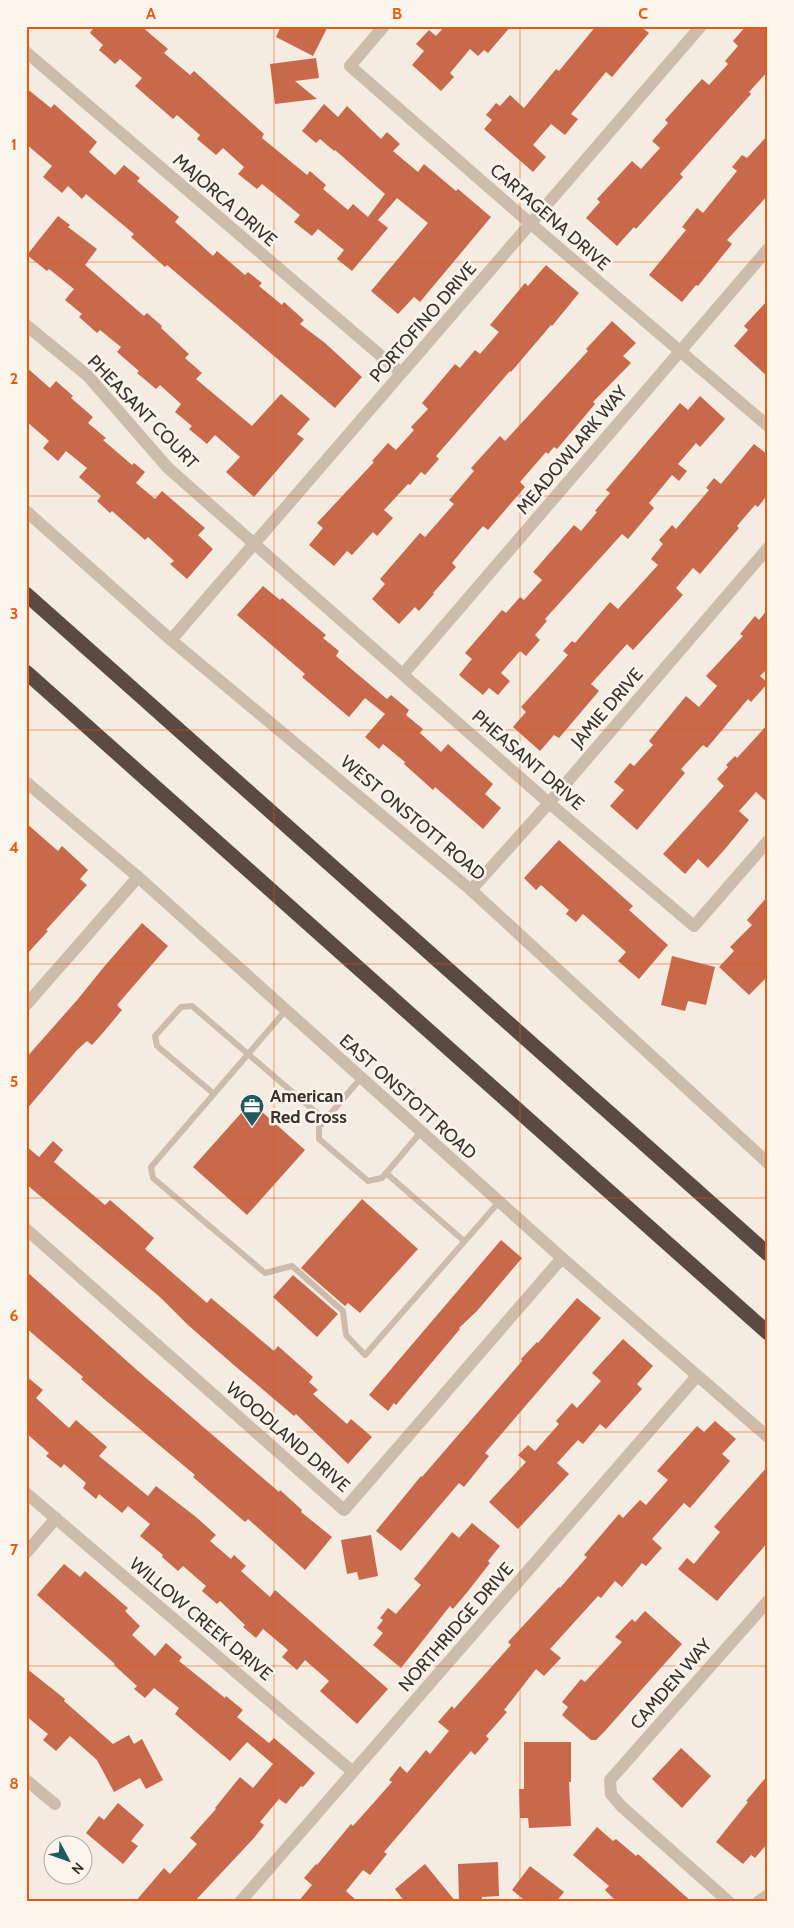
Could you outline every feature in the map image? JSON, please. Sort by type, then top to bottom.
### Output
[{"type":"highway","points":[[26,594],[768,1254]]},
{"type":"highway","points":[[26,672],[768,1333]]},
{"type":"street","name":"CARTAGENA DRIVE","points":[[384,26],[350,66],[531,224],[768,426]]},
{"type":"street","name":"PORTOFINO DRIVE","points":[[171,640],[701,26]]},
{"type":"street","name":"MAJORCA DRIVE","points":[[26,52],[401,373]]},
{"type":"street","name":"MEADOWLARK WAY","points":[[403,674],[768,249]]},
{"type":"street","name":"PHEASANT COURT","points":[[26,325],[88,376],[168,468],[256,543]]},
{"type":"street","name":"WEST ONSTOTT ROAD","points":[[26,511],[171,640],[471,890],[768,1163]]},
{"type":"street","name":"PHEASANT DRIVE","points":[[256,543],[549,803],[694,926],[768,841]]},
{"type":"street","name":"JAMIE DRIVE","points":[[471,890],[549,803],[768,548]]},
{"type":"street","name":"EAST ONSTOTT ROAD","points":[[26,782],[138,877],[499,1202],[768,1437]]},
{"type":"street","points":[[26,1005],[138,877]]},
{"type":"street","name":"WOODLAND DRIVE","points":[[26,1229],[344,1510],[562,1258]]},
{"type":"street","name":"NORTHRIDGE DRIVE","points":[[240,1902],[697,1376]]},
{"type":"street","name":"WILLOW CREEK DRIVE","points":[[26,1492],[354,1772]]},
{"type":"street","points":[[26,1553],[56,1518]]},
{"type":"street","name":"CAMDEN WAY","points":[[728,1902],[621,1806],[611,1794],[610,1780],[768,1601]]},
{"type":"street","points":[[26,1780],[55,1804]]},
{"type":"street","points":[[758,1902],[768,1894]]},
{"type":"lane","points":[[214,1094],[157,1046],[155,1036],[181,1007],[192,1006],[325,1120]]},
{"type":"lane","points":[[286,1010],[151,1167],[153,1178],[265,1273],[292,1266],[343,1311],[346,1335],[365,1355],[499,1202]]},
{"type":"lane","points":[[361,1078],[319,1127],[319,1139],[368,1181],[382,1178],[421,1132]]},
{"type":"lane","points":[[386,1173],[464,1241]]},
{"type":"building","points":[[95,26],[141,26],[168,49],[164,53],[190,75],[194,71],[264,134],[262,138],[307,175],[310,171],[326,185],[323,189],[348,210],[353,204],[368,217],[385,194],[335,150],[320,139],[316,143],[302,131],[324,104],[338,117],[347,106],[381,139],[387,132],[400,144],[393,151],[418,172],[424,164],[491,217],[420,302],[414,297],[398,314],[371,291],[428,223],[397,198],[378,220],[388,228],[352,271],[337,259],[344,250],[318,229],[312,236],[294,222],[300,215],[262,184],[257,189],[238,174],[244,167],[223,148],[216,155],[197,139],[200,135],[177,115],[173,119],[135,86],[142,78],[120,59],[115,64],[99,50],[103,45],[90,33]]},
{"type":"building","points":[[281,26],[328,26],[313,56],[276,37]]},
{"type":"building","points":[[445,26],[511,26],[488,53],[484,50],[478,56],[470,49],[450,73],[454,77],[441,91],[412,65],[424,51],[416,44],[429,30],[436,36]]},
{"type":"building","points":[[596,26],[640,26],[649,33],[612,77],[606,72],[571,114],[578,119],[565,135],[551,124],[533,145],[546,157],[533,172],[484,129],[492,120],[486,115],[496,103],[500,106],[510,95],[524,108],[556,69],[559,71]]},
{"type":"building","points":[[746,26],[768,26],[768,71],[749,92],[751,94],[680,174],[683,177],[636,229],[634,227],[617,246],[586,218],[600,202],[597,199],[632,161],[641,169],[660,148],[652,141],[668,123],[665,120],[702,79],[709,85],[728,64],[725,61],[738,46],[733,41]]},
{"type":"building","points":[[316,58],[319,78],[295,81],[317,99],[275,104],[270,64]]},
{"type":"building","points":[[26,88],[51,108],[54,104],[97,142],[89,152],[115,175],[124,165],[140,178],[137,181],[179,217],[175,222],[213,256],[217,251],[245,275],[248,272],[262,283],[259,286],[282,305],[284,302],[304,320],[300,324],[325,343],[362,377],[335,408],[167,265],[165,267],[131,237],[134,234],[86,194],[82,199],[68,186],[62,193],[43,177],[52,166],[26,144]]},
{"type":"building","points":[[768,135],[768,195],[727,240],[732,244],[698,286],[696,285],[682,302],[649,275],[686,230],[682,227],[697,208],[703,213],[737,171],[732,167],[742,155],[747,158]]},
{"type":"building","points":[[58,216],[70,225],[68,227],[97,249],[85,265],[144,316],[147,313],[162,326],[161,328],[189,354],[185,358],[202,373],[196,379],[252,426],[281,394],[310,419],[297,434],[304,439],[254,497],[226,472],[240,457],[215,435],[207,444],[189,429],[192,426],[175,412],[181,404],[160,385],[156,389],[137,373],[139,371],[117,352],[121,347],[100,330],[97,333],[79,317],[82,314],[65,300],[74,289],[49,269],[47,271],[27,255]]},
{"type":"building","points":[[546,265],[579,293],[436,456],[439,459],[425,475],[421,472],[384,510],[393,518],[377,536],[373,532],[352,555],[347,551],[334,566],[309,545],[323,528],[317,523],[374,462],[372,461],[388,443],[396,450],[414,430],[411,427],[428,409],[422,403],[455,364],[460,368],[475,350],[480,354],[499,332],[490,325],[525,283],[528,286]]},
{"type":"building","points":[[768,300],[768,377],[734,346],[748,330],[744,326]]},
{"type":"building","points":[[612,321],[636,343],[623,356],[631,363],[593,402],[595,404],[557,449],[554,447],[548,454],[546,452],[520,482],[525,487],[488,530],[483,526],[465,547],[452,563],[456,567],[419,611],[415,607],[399,624],[372,599],[385,584],[380,579],[420,533],[425,537],[454,504],[449,500],[474,471],[471,468],[500,436],[505,441],[588,351],[586,349]]},
{"type":"building","points":[[26,367],[50,388],[56,381],[73,396],[71,398],[93,417],[88,423],[106,438],[103,440],[132,465],[134,463],[145,472],[136,483],[155,499],[162,491],[205,528],[198,535],[213,549],[187,579],[170,564],[174,561],[148,537],[145,540],[112,511],[110,513],[97,501],[101,496],[79,477],[87,468],[66,451],[58,461],[43,448],[49,441],[26,421]]},
{"type":"building","points":[[700,396],[725,419],[700,447],[696,443],[678,464],[687,471],[679,481],[672,475],[649,503],[654,508],[628,539],[622,534],[545,619],[547,621],[535,635],[540,640],[526,656],[520,651],[501,673],[510,681],[498,695],[489,688],[483,695],[459,675],[472,659],[465,653],[502,610],[506,613],[520,597],[524,600],[542,580],[533,572],[574,525],[581,531],[610,493],[606,490],[680,403],[688,410]]},
{"type":"building","points":[[754,444],[768,455],[768,494],[758,507],[755,505],[737,526],[739,528],[700,574],[693,568],[676,588],[683,595],[633,650],[627,644],[591,684],[599,691],[559,738],[554,735],[540,751],[513,727],[526,712],[521,707],[568,655],[563,651],[572,641],[575,643],[610,602],[618,609],[658,565],[651,559],[663,544],[659,540],[672,525],[676,529],[709,490],[706,488],[714,478],[721,484]]},
{"type":"building","points":[[263,586],[280,600],[282,598],[326,635],[323,638],[339,651],[336,656],[387,699],[391,695],[409,710],[406,715],[423,729],[420,733],[441,752],[448,744],[493,784],[485,794],[501,808],[483,829],[435,787],[433,790],[404,764],[405,762],[383,744],[379,749],[365,737],[385,714],[365,698],[349,717],[302,677],[305,674],[237,615]]},
{"type":"building","points":[[768,609],[768,668],[760,676],[768,683],[751,702],[748,699],[707,748],[703,745],[681,769],[685,773],[637,830],[610,806],[624,790],[614,782],[630,763],[634,766],[653,745],[649,741],[686,696],[699,707],[717,686],[706,676],[743,636],[740,634],[755,616],[759,620]]},
{"type":"building","points":[[768,724],[768,803],[756,792],[739,811],[749,820],[725,849],[708,868],[698,859],[685,874],[663,854],[724,786],[717,779],[728,767],[726,765],[735,756],[737,758]]},
{"type":"building","points":[[26,823],[58,851],[62,846],[88,870],[80,879],[87,885],[26,955]]},
{"type":"building","points":[[559,840],[633,906],[629,910],[668,945],[639,979],[618,961],[626,952],[583,914],[576,922],[566,914],[569,910],[541,885],[536,890],[524,878]]},
{"type":"building","points":[[768,896],[768,976],[749,995],[719,967],[734,951],[730,947],[752,925],[747,920]]},
{"type":"building","points":[[142,923],[168,946],[117,1005],[122,1010],[101,1035],[92,1045],[87,1041],[77,1050],[26,1110],[26,1058]]},
{"type":"building","points":[[672,956],[715,967],[706,1005],[688,1001],[685,1011],[661,1005]]},
{"type":"building","points":[[251,1102],[305,1150],[247,1215],[193,1167]]},
{"type":"building","points":[[53,1141],[63,1150],[54,1162],[105,1205],[110,1200],[154,1238],[145,1249],[207,1303],[211,1298],[274,1351],[278,1346],[313,1377],[309,1382],[318,1390],[313,1394],[347,1424],[351,1419],[372,1437],[348,1464],[296,1414],[294,1416],[235,1366],[188,1325],[161,1298],[26,1184],[26,1146],[39,1157]]},
{"type":"building","points":[[362,1199],[418,1249],[360,1313],[348,1303],[345,1306],[301,1268]]},
{"type":"building","points":[[501,1240],[522,1258],[477,1311],[459,1328],[396,1405],[394,1403],[388,1411],[369,1395]]},
{"type":"building","points":[[26,1271],[138,1371],[279,1492],[280,1490],[302,1510],[301,1512],[332,1537],[305,1570],[248,1519],[245,1522],[193,1477],[195,1475],[81,1379],[83,1377],[26,1328]]},
{"type":"building","points":[[293,1275],[338,1314],[317,1337],[273,1297]]},
{"type":"building","points":[[577,1298],[601,1318],[485,1453],[489,1456],[464,1487],[459,1483],[401,1551],[376,1531],[421,1476],[522,1361],[521,1359],[538,1343]]},
{"type":"building","points":[[623,1339],[653,1366],[637,1384],[642,1389],[606,1429],[600,1424],[583,1444],[578,1440],[557,1463],[569,1474],[518,1529],[489,1502],[526,1462],[518,1455],[528,1445],[535,1451],[559,1424],[556,1421],[572,1403],[577,1408],[601,1381],[592,1373]]},
{"type":"building","points":[[26,1376],[43,1390],[36,1398],[69,1428],[76,1420],[107,1447],[99,1456],[148,1496],[156,1486],[196,1517],[216,1535],[210,1541],[231,1559],[234,1555],[246,1566],[241,1571],[270,1597],[275,1590],[388,1689],[357,1724],[320,1691],[329,1681],[305,1660],[297,1670],[282,1657],[288,1650],[263,1629],[256,1638],[243,1627],[245,1625],[220,1601],[217,1604],[202,1591],[206,1586],[183,1566],[178,1571],[162,1557],[163,1555],[140,1536],[150,1524],[128,1506],[122,1513],[99,1494],[96,1499],[83,1488],[86,1483],[64,1464],[61,1468],[46,1456],[49,1453],[26,1433]]},
{"type":"building","points":[[715,1421],[736,1439],[722,1454],[730,1461],[690,1508],[684,1503],[652,1539],[662,1548],[646,1566],[642,1563],[622,1587],[615,1581],[601,1598],[598,1596],[550,1649],[561,1658],[544,1676],[536,1669],[504,1710],[507,1712],[486,1736],[489,1739],[475,1755],[471,1751],[384,1852],[387,1854],[370,1875],[363,1870],[346,1891],[358,1902],[298,1902],[312,1885],[304,1878],[351,1824],[353,1826],[392,1782],[389,1780],[400,1766],[407,1773],[426,1750],[430,1754],[449,1731],[438,1722],[452,1706],[454,1709],[511,1645],[508,1642],[587,1557],[584,1555],[619,1514],[623,1518],[640,1500],[646,1505],[668,1480],[657,1471],[697,1426],[704,1432]]},
{"type":"building","points":[[768,1466],[768,1542],[717,1601],[678,1569],[687,1558],[694,1564],[720,1532],[714,1527]]},
{"type":"building","points":[[472,1523],[500,1546],[488,1561],[490,1563],[469,1590],[453,1609],[450,1606],[401,1668],[373,1645],[383,1633],[377,1628],[383,1620],[380,1618],[388,1608],[396,1614],[421,1585],[414,1579],[452,1532],[459,1538]]},
{"type":"building","points":[[371,1535],[378,1576],[359,1580],[357,1572],[347,1574],[341,1540]]},
{"type":"building","points":[[64,1564],[80,1577],[85,1571],[128,1608],[125,1611],[140,1626],[132,1635],[155,1656],[166,1643],[182,1657],[179,1661],[243,1710],[237,1717],[269,1743],[274,1738],[315,1773],[286,1804],[279,1799],[260,1822],[264,1825],[254,1838],[194,1902],[135,1902],[164,1868],[170,1874],[197,1844],[190,1838],[216,1809],[240,1777],[253,1788],[273,1764],[247,1742],[230,1761],[175,1714],[179,1708],[154,1688],[145,1698],[134,1689],[137,1686],[115,1664],[37,1595]]},
{"type":"building","points":[[645,1611],[682,1644],[604,1732],[596,1740],[591,1740],[562,1715],[568,1707],[562,1702],[581,1679],[585,1682],[622,1642],[615,1637],[632,1619],[635,1622]]},
{"type":"building","points":[[26,1668],[65,1699],[64,1701],[113,1744],[129,1735],[134,1744],[142,1739],[163,1780],[146,1789],[140,1778],[114,1792],[97,1760],[70,1736],[56,1751],[43,1740],[48,1734],[26,1716]]},
{"type":"building","points":[[524,1742],[571,1742],[571,1782],[569,1782],[571,1826],[529,1828],[528,1818],[520,1818],[519,1789],[524,1789]]},
{"type":"building","points":[[681,1748],[711,1776],[682,1808],[652,1779]]},
{"type":"building","points":[[768,1775],[768,1843],[755,1858],[751,1855],[743,1864],[716,1842]]},
{"type":"building","points":[[118,1803],[144,1825],[131,1841],[138,1846],[123,1864],[92,1838],[92,1836],[86,1833],[99,1816],[104,1820]]},
{"type":"building","points":[[597,1827],[613,1841],[616,1839],[636,1856],[638,1854],[692,1902],[617,1902],[605,1890],[609,1886],[573,1855]]},
{"type":"building","points":[[498,1862],[499,1896],[482,1897],[482,1902],[459,1902],[458,1864]]},
{"type":"building","points":[[425,1864],[456,1902],[405,1902],[395,1889]]},
{"type":"building","points":[[530,1866],[564,1892],[556,1902],[527,1902],[512,1890]]},
{"type":"place","name":"American Red Cross","points":[[252,1127]]}]
